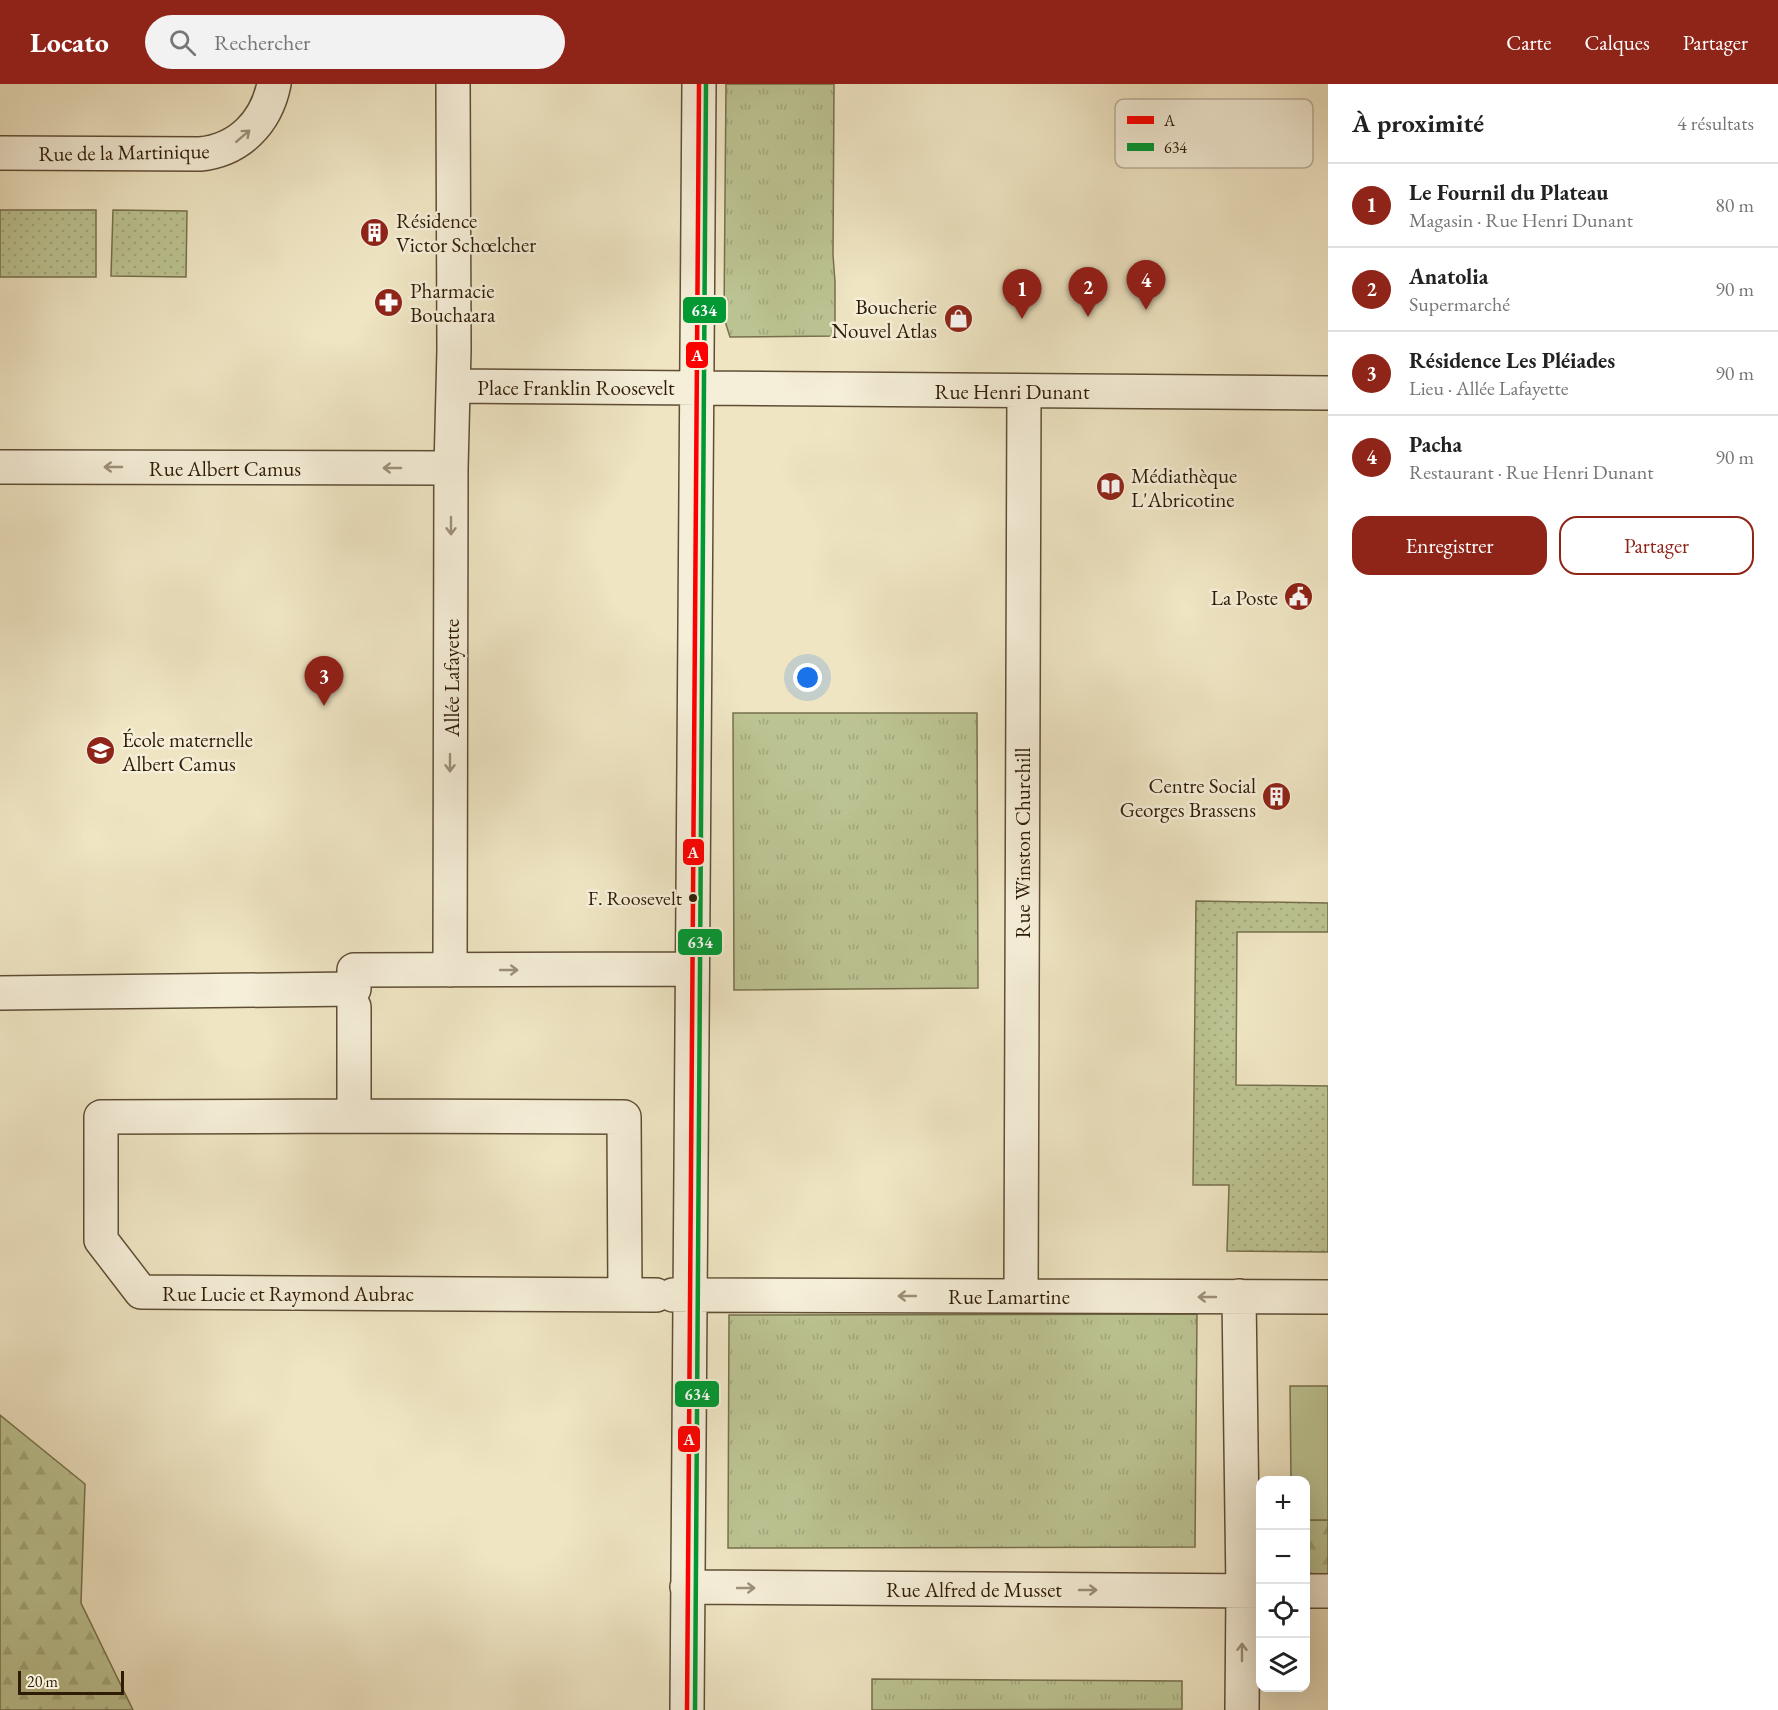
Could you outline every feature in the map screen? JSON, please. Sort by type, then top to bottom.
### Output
[{"type":"street","name":"Place Franklin Roosevelt","points":[[453,84],[454,386],[696,388],[699,100]]},
{"type":"street","name":"Rue de la Martinique","points":[[0,153],[215,153],[245,136],[270,96]]},
{"type":"street","name":"Allée Lafayette","points":[[450,970],[451,468],[454,386]]},
{"type":"street","name":"Rue Henri Dunant","points":[[696,388],[1328,393]]},
{"type":"street","points":[[687,1710],[687,1587],[661,1295],[692,969],[696,388]]},
{"type":"street","name":"Rue Winston Churchill","points":[[1021,1296],[1024,391]]},
{"type":"street","name":"Rue Albert Camus","points":[[0,467],[451,468]]},
{"type":"street","points":[[0,993],[354,989],[354,970],[692,969]]},
{"type":"street","points":[[354,1007],[354,1116]]},
{"type":"street","name":"Rue Lucie et Raymond Aubrac","points":[[624,1117],[661,1295],[141,1293],[101,1240],[101,1118],[624,1117]]},
{"type":"street","name":"Rue Lamartine","points":[[661,1295],[1328,1297]]},
{"type":"street","points":[[1239,1296],[1252,1591],[1242,1710]]},
{"type":"street","name":"Rue Alfred de Musset","points":[[687,1587],[1252,1591]]},
{"type":"street","points":[[1310,1591],[1328,1591]]},
{"type":"green space","points":[[726,84],[834,84],[835,336],[730,337],[724,318]]},
{"type":"green space","points":[[0,210],[96,210],[96,277],[0,277]]},
{"type":"green space","points":[[113,210],[187,211],[186,277],[111,276]]},
{"type":"green space","points":[[733,713],[977,713],[978,988],[734,990]]},
{"type":"green space","points":[[1196,901],[1328,903],[1328,932],[1237,932],[1236,1085],[1328,1086],[1328,1252],[1227,1251],[1229,1185],[1193,1185]]},
{"type":"green space","points":[[1197,1314],[1195,1547],[728,1548],[729,1315]]},
{"type":"green space","points":[[1290,1386],[1328,1386],[1328,1520],[1310,1520],[1310,1476],[1291,1476]]},
{"type":"green space","points":[[0,1415],[85,1484],[81,1603],[133,1710],[0,1710]]},
{"type":"green space","points":[[1310,1520],[1328,1520],[1328,1576],[1310,1576]]},
{"type":"green space","points":[[872,1679],[1182,1681],[1182,1709],[872,1710]]},
{"type":"transit line","name":"A","points":[[687,1710],[699,84]]},
{"type":"transit line","name":"634","points":[[695,1710],[706,84]]},
{"type":"place","name":"Résidence Victor Schœlcher","points":[[375,232]]},
{"type":"place","name":"Pharmacie Bouchaara","points":[[389,302]]},
{"type":"place","name":"Pacha","points":[[1146,310]]},
{"type":"place","name":"Anatolia","points":[[1088,317]]},
{"type":"place","name":"Boucherie Nouvel Atlas","points":[[958,318]]},
{"type":"place","name":"Le Fournil du Plateau","points":[[1022,319]]},
{"type":"place","name":"Médiathèque L'Abricotine","points":[[1110,487]]},
{"type":"place","name":"La Poste","points":[[1299,597]]},
{"type":"place","name":"Résidence Les Pléiades","points":[[324,706]]},
{"type":"place","name":"École maternelle Albert Camus","points":[[101,751]]},
{"type":"place","name":"Centre Social Georges Brassens","points":[[1277,797]]},
{"type":"place","name":"F. Roosevelt","points":[[693,898]]}]
